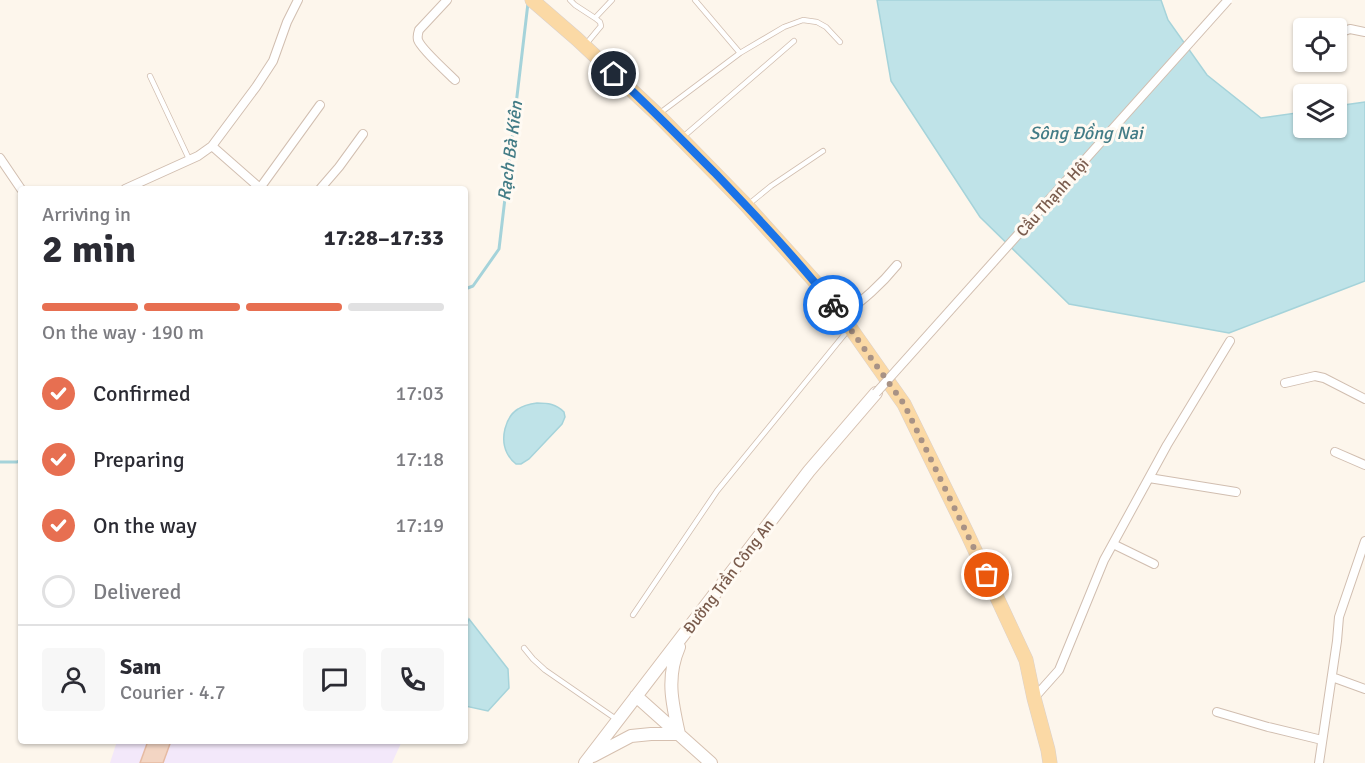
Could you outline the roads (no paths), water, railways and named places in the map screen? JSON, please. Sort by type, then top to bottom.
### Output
[{"type":"main road","points":[[532,0],[658,115],[747,206],[818,285],[904,404],[1026,660],[1049,756]]},
{"type":"street","points":[[131,186],[198,156],[212,146],[273,61],[287,22],[298,0]]},
{"type":"street","points":[[447,0],[419,30],[417,36],[418,41],[455,80]]},
{"type":"street","name":"Cầu Thạnh Hội","points":[[876,393],[1228,0]]},
{"type":"street","points":[[1347,30],[1365,33]]},
{"type":"street","points":[[262,186],[320,105]]},
{"type":"street","points":[[323,186],[363,134]]},
{"type":"street","points":[[212,146],[259,186]]},
{"type":"street","points":[[0,158],[19,186]]},
{"type":"street","points":[[846,322],[897,265]]},
{"type":"street","points":[[1034,698],[1059,670],[1104,561],[1167,445],[1230,341]]},
{"type":"street","points":[[1285,383],[1315,376],[1324,378],[1365,399]]},
{"type":"street","name":"Đường Trần Công An","points":[[587,760],[809,471],[876,393]]},
{"type":"street","points":[[1335,452],[1365,465]]},
{"type":"street","points":[[1149,478],[1236,492]]},
{"type":"street","points":[[1318,763],[1339,618],[1365,542]]},
{"type":"street","points":[[1113,544],[1154,564]]},
{"type":"street","points":[[679,734],[672,704],[670,677],[674,658],[685,633]]},
{"type":"street","points":[[1332,677],[1365,689]]},
{"type":"street","points":[[636,696],[711,763]]},
{"type":"street","points":[[1217,712],[1322,740]]},
{"type":"street","points":[[587,760],[631,736],[679,734]]},
{"type":"street","points":[[1043,763],[1049,756]]},
{"type":"lane","points":[[570,0],[600,22],[601,26],[581,43]]},
{"type":"lane","points":[[594,18],[612,0]]},
{"type":"lane","points":[[695,0],[740,53]]},
{"type":"lane","points":[[658,115],[740,53],[784,27],[803,20],[817,22],[826,27],[840,42]]},
{"type":"lane","points":[[681,139],[794,41]]},
{"type":"lane","points":[[150,76],[189,159]]},
{"type":"lane","points":[[747,206],[771,186],[823,151]]},
{"type":"lane","points":[[633,615],[723,483],[846,322]]},
{"type":"lane","points":[[524,648],[545,670],[618,720]]},
{"type":"water","name":"Sông Đồng Nai","points":[[877,0],[1161,0],[1168,20],[1207,75],[1261,118],[1293,113],[1293,138],[1347,138],[1347,105],[1365,102],[1365,281],[1229,333],[1069,304],[980,217],[891,81]]},
{"type":"water","points":[[537,403],[561,409],[565,417],[562,424],[529,459],[516,464],[505,447],[504,435],[507,423],[518,409]]},
{"type":"water","points":[[469,619],[508,669],[509,688],[488,711],[468,707]]},
{"type":"waterway","name":"Rạch Bà Kiên","points":[[468,288],[473,286],[499,249],[528,3]]},
{"type":"waterway","name":"Rạch Bà Kiên","points":[[0,462],[18,462]]}]
